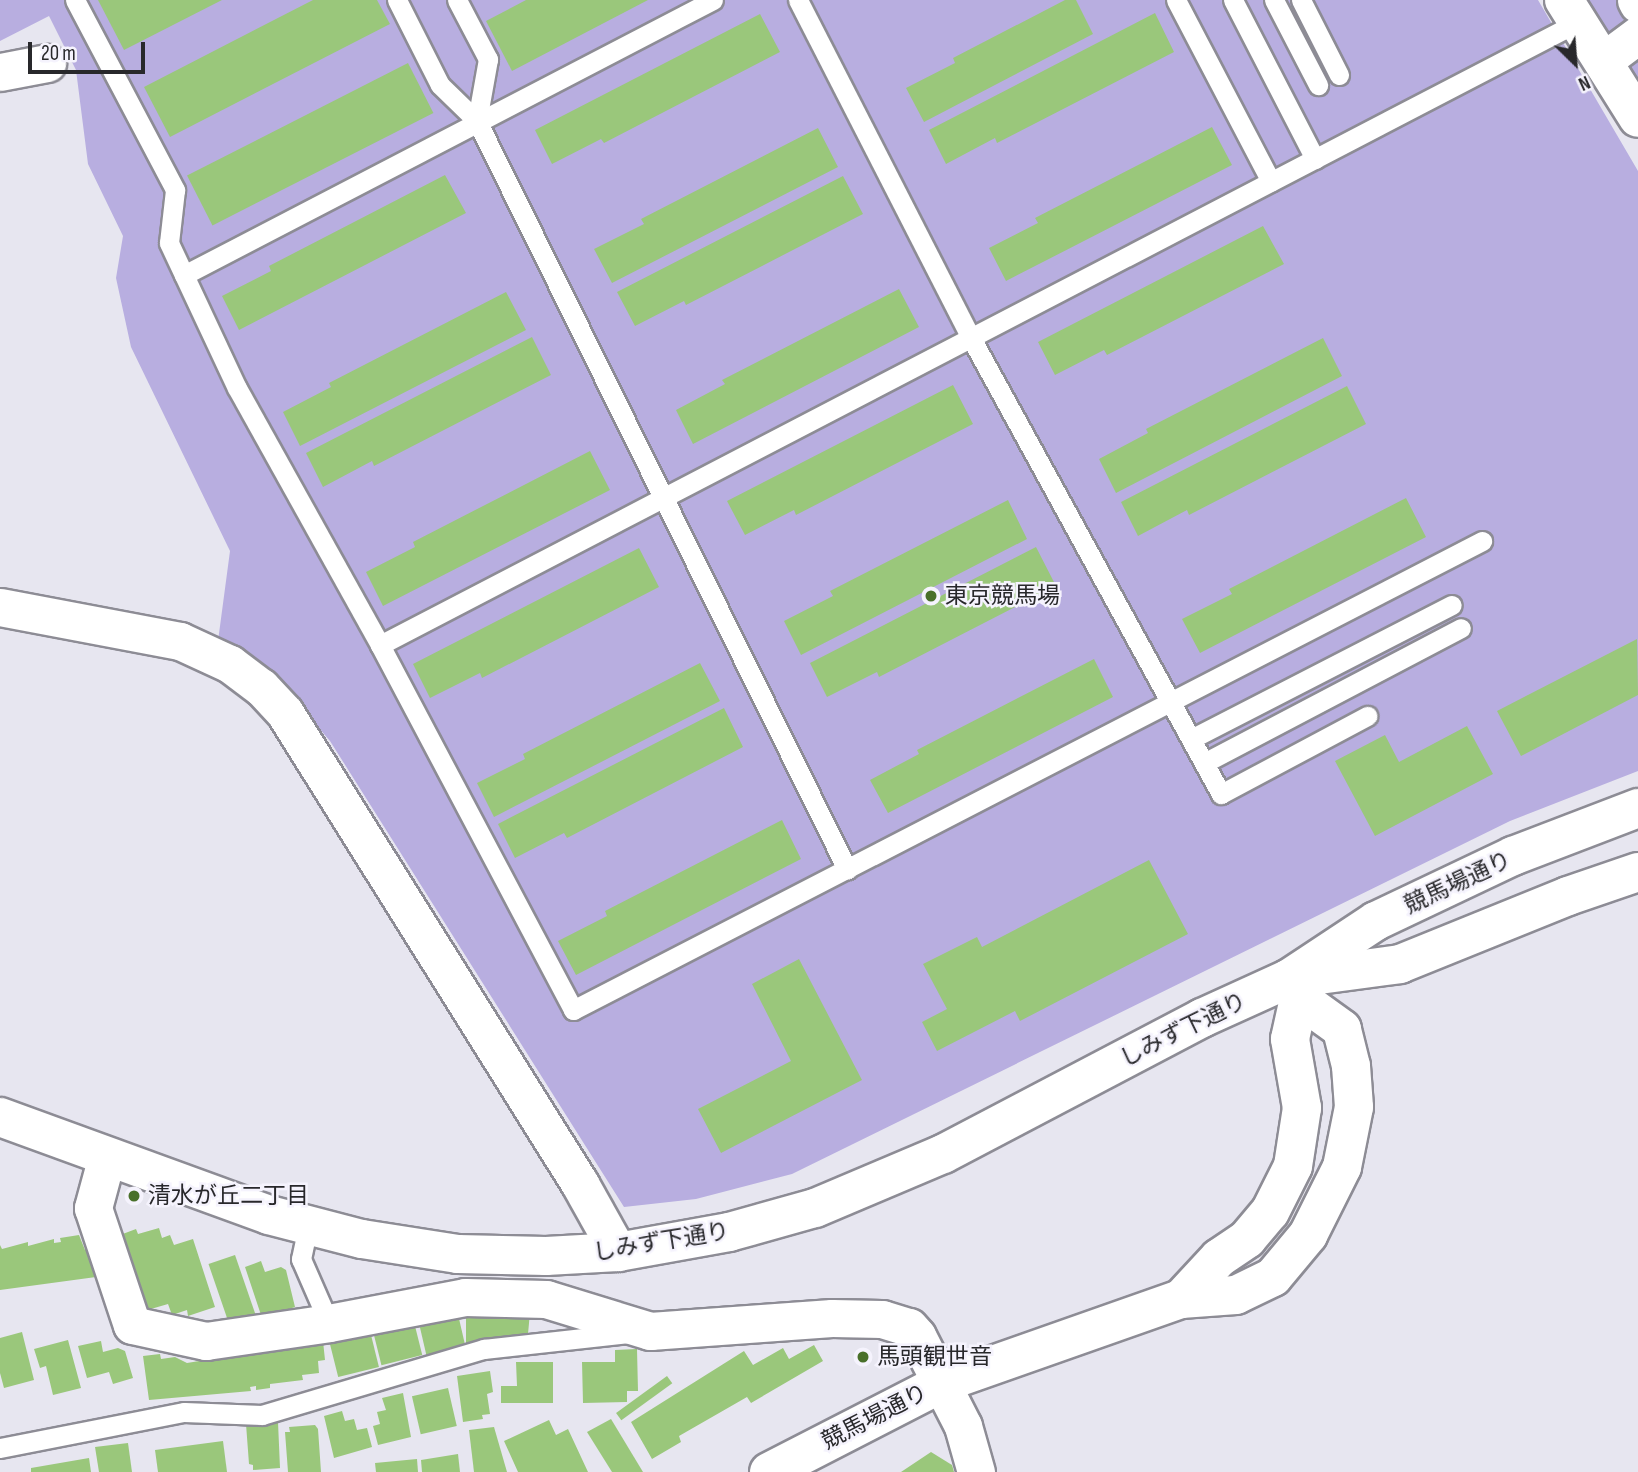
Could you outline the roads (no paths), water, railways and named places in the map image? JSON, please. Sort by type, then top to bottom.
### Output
[{"type":"street","points":[[1571,11],[1638,118]]},
{"type":"street","points":[[1602,61],[1638,36]]},
{"type":"street","points":[[0,72],[47,63]]},
{"type":"street","points":[[0,607],[180,641],[230,664],[261,687],[285,713],[580,1184],[618,1252]]},
{"type":"street","name":"競馬場通り","points":[[1181,1299],[1219,1258],[1247,1239],[1262,1221],[1293,1166],[1302,1108],[1290,1039],[1293,988],[1376,921],[1513,856],[1638,808]]},
{"type":"street","points":[[1513,856],[1602,845],[1638,834]]},
{"type":"street","points":[[1293,988],[1401,964],[1568,896],[1638,872]]},
{"type":"street","name":"しみず下通り","points":[[0,1117],[269,1215],[362,1240],[458,1254],[546,1256],[618,1252],[730,1232],[827,1202],[943,1154],[1202,1018],[1293,988]]},
{"type":"street","name":"競馬場通り","points":[[769,1472],[942,1382],[1181,1299],[1236,1295],[1273,1277],[1308,1235],[1342,1167],[1353,1107],[1351,1066],[1342,1029],[1293,988]]},
{"type":"street","points":[[107,1156],[93,1208],[132,1325],[206,1341],[329,1323],[465,1297],[546,1299],[650,1331],[832,1318],[882,1319],[909,1327],[917,1336],[963,1426],[976,1472]]},
{"type":"lane","points":[[75,0],[175,190],[169,243],[237,388],[380,645],[573,1010],[1482,541]]},
{"type":"lane","points":[[397,0],[440,85],[477,121],[847,869]]},
{"type":"lane","points":[[457,0],[488,58],[477,121]]},
{"type":"lane","points":[[184,275],[713,0]]},
{"type":"lane","points":[[799,0],[971,338],[1221,794],[1367,716]]},
{"type":"lane","points":[[1176,0],[1271,181]]},
{"type":"lane","points":[[1233,0],[1315,159]]},
{"type":"lane","points":[[1274,0],[1318,85]]},
{"type":"lane","points":[[1301,0],[1339,75]]},
{"type":"lane","points":[[380,645],[1315,159],[1571,11]]},
{"type":"lane","points":[[1191,739],[1452,605]]},
{"type":"lane","points":[[1204,763],[1461,628]]},
{"type":"lane","points":[[308,1226],[302,1259],[329,1323]]},
{"type":"lane","points":[[0,1448],[184,1412],[262,1415],[484,1349],[650,1331]]},
{"type":"place","name":"東京競馬場","points":[[931,596]]},
{"type":"place","name":"清水が丘二丁目","points":[[134,1196]]},
{"type":"place","name":"馬頭観世音","points":[[863,1357]]}]
